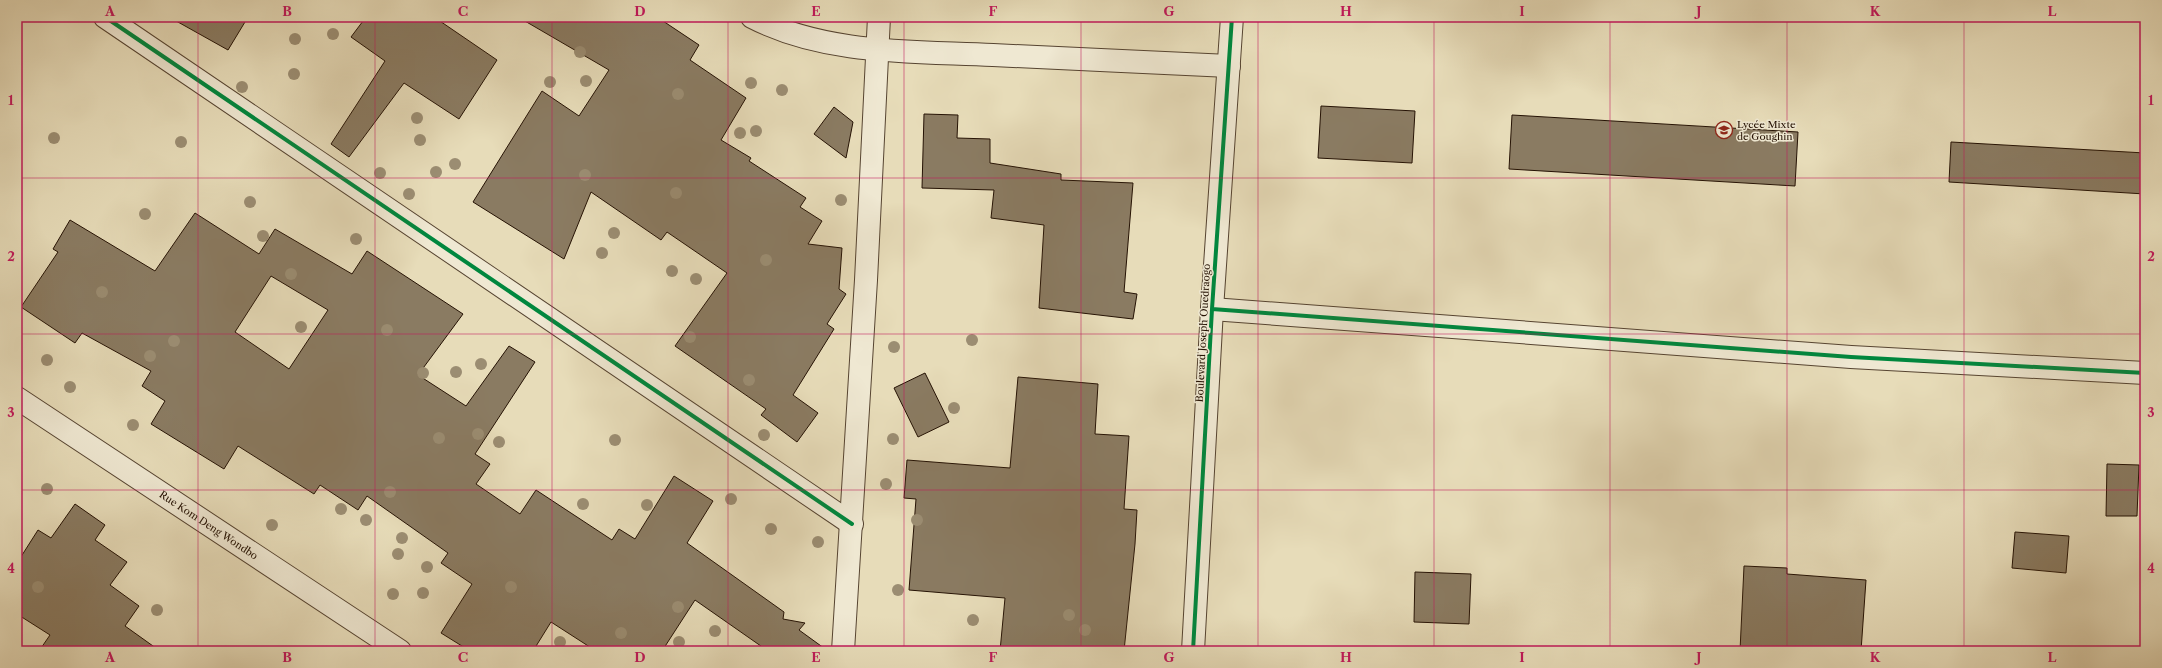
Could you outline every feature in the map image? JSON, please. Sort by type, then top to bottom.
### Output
[{"type":"street","points":[[105,17],[852,524]]},
{"type":"street","points":[[752,17],[766,24],[815,41],[877,49],[1229,66]]},
{"type":"street","points":[[843,651],[852,524],[879,17]]},
{"type":"street","name":"Boulevard Joseph Ouedraogo","points":[[1193,651],[1212,309],[1232,17]]},
{"type":"street","points":[[1212,309],[1851,357],[2145,373]]},
{"type":"street","name":"Rue Kom Deng Wondbo","points":[[17,398],[400,651]]},
{"type":"building","points":[[169,17],[248,17],[228,50]]},
{"type":"building","points":[[366,17],[434,17],[497,60],[459,119],[404,83],[349,157],[331,144],[385,61],[351,37]]},
{"type":"building","points":[[518,17],[657,17],[699,45],[690,60],[746,98],[721,140],[751,158],[749,161],[806,198],[800,207],[822,221],[808,244],[842,248],[839,289],[846,294],[827,324],[834,329],[793,395],[818,413],[797,442],[761,415],[766,409],[675,346],[727,273],[667,232],[661,240],[591,192],[564,259],[473,202],[542,91],[579,116],[609,70]]},
{"type":"building","points":[[1321,106],[1415,111],[1412,163],[1318,158]]},
{"type":"building","points":[[834,107],[853,122],[846,158],[814,134]]},
{"type":"building","points":[[924,114],[958,115],[957,138],[990,139],[990,163],[1061,174],[1061,180],[1133,183],[1124,292],[1137,294],[1133,319],[1039,308],[1044,225],[991,218],[994,190],[922,188]]},
{"type":"building","points":[[1512,115],[1798,132],[1795,186],[1509,169]]},
{"type":"building","points":[[1951,142],[2145,153],[2145,194],[1949,182]]},
{"type":"building","points":[[195,213],[259,254],[275,229],[352,274],[367,251],[463,314],[418,375],[466,406],[509,346],[535,362],[475,454],[490,464],[476,484],[520,514],[536,490],[612,540],[619,529],[635,539],[674,476],[713,501],[687,543],[784,612],[783,619],[805,623],[799,630],[828,651],[768,651],[695,600],[662,651],[596,651],[551,622],[533,651],[470,651],[441,633],[472,584],[441,563],[448,553],[367,496],[358,510],[320,485],[314,494],[238,446],[224,469],[151,424],[165,401],[142,386],[151,371],[82,333],[75,343],[21,307],[58,252],[53,249],[70,220],[155,271]],"holes":[[[271,276],[328,310],[289,369],[235,332]]]},
{"type":"building","points":[[925,373],[949,422],[918,437],[894,388]]},
{"type":"building","points":[[1018,377],[1098,384],[1095,434],[1129,436],[1124,509],[1137,510],[1124,651],[1000,651],[1005,598],[909,590],[916,499],[904,498],[907,460],[1010,468]]},
{"type":"building","points":[[2107,464],[2139,465],[2137,516],[2106,516]]},
{"type":"building","points":[[75,504],[105,525],[95,540],[127,562],[110,585],[139,606],[125,626],[160,651],[39,651],[50,635],[17,614],[17,563],[38,530],[51,538]]},
{"type":"building","points":[[2015,532],[2069,536],[2066,573],[2012,568]]},
{"type":"building","points":[[1744,566],[1787,568],[1787,574],[1866,580],[1861,651],[1740,651]]},
{"type":"building","points":[[1415,572],[1471,574],[1469,624],[1414,622]]},
{"type":"cycle path","points":[[105,17],[852,524]]},
{"type":"cycle path","points":[[1193,651],[1212,309],[1232,17]]},
{"type":"cycle path","points":[[1212,309],[1851,357],[2145,373]]},
{"type":"place","name":"Lycée Mixte de Goughin","points":[[1724,130]]}]
